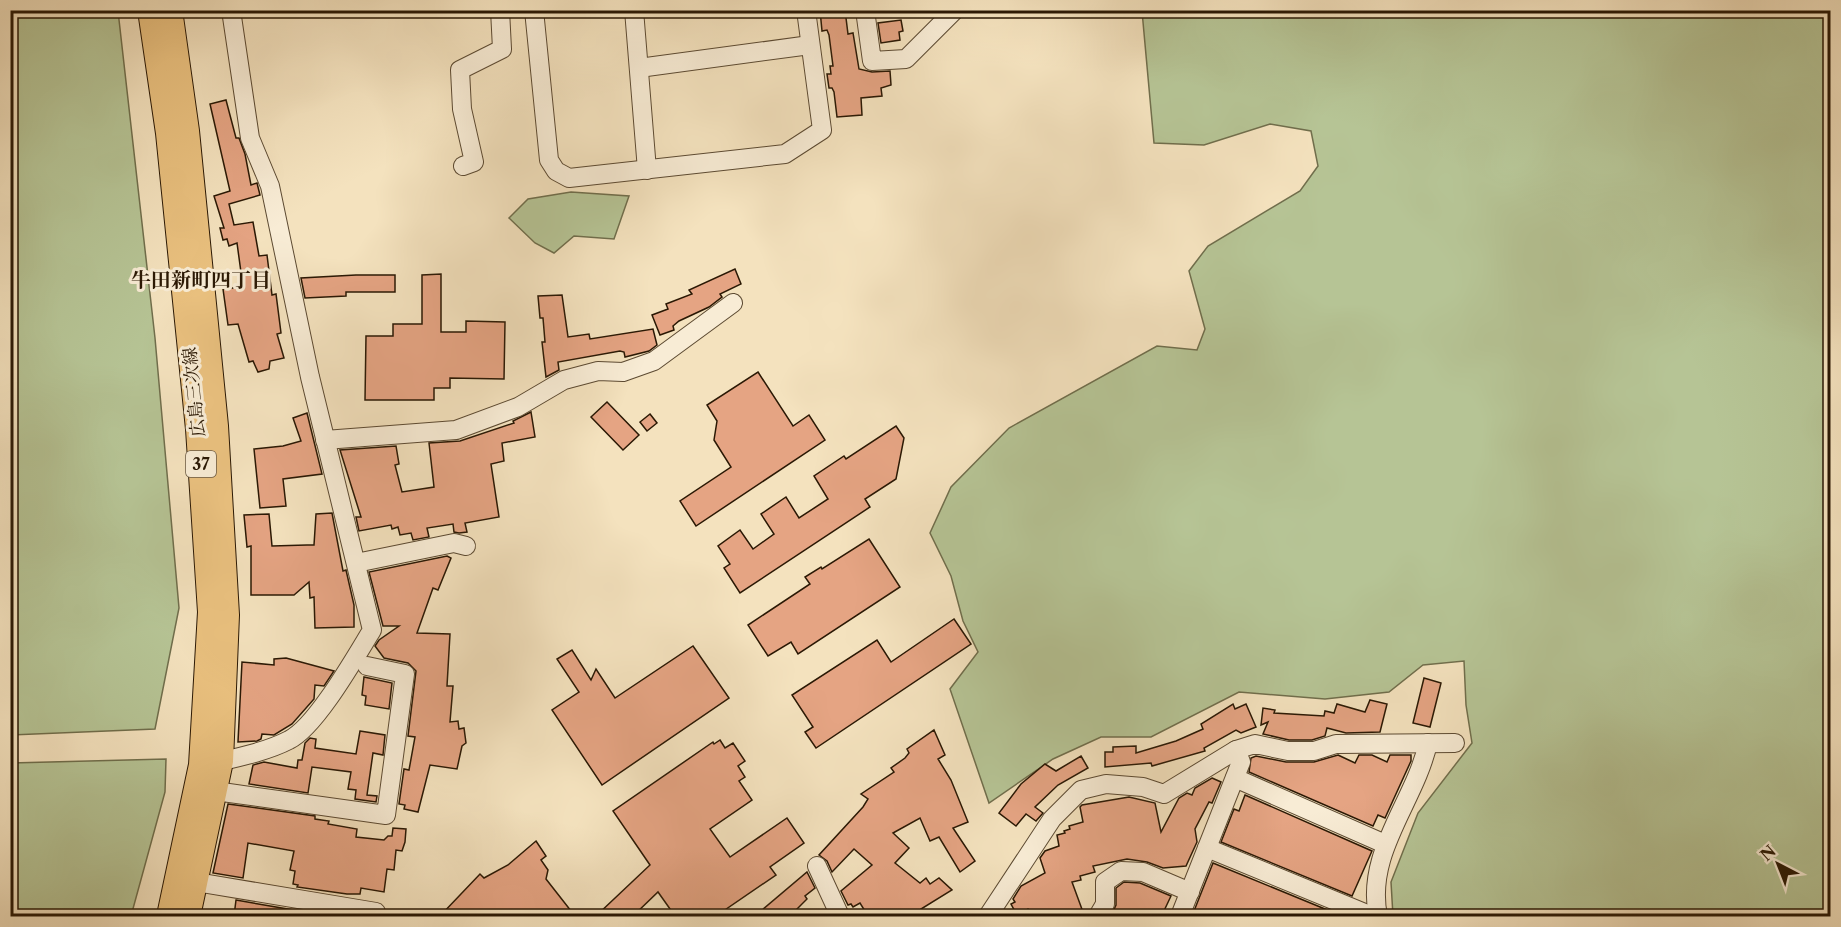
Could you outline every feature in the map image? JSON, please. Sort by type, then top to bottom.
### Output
[{"type":"main road","name":"広島三次線","points":[[150,10],[168,133],[198,429],[210,612],[211,763],[215,791],[188,881],[169,916]]},
{"type":"main road","name":"広島三次線","points":[[170,10],[187,131],[216,426],[227,615],[211,763],[188,881],[188,916]]},
{"type":"street","points":[[534,10],[549,159],[556,171],[569,178],[785,154],[822,130],[806,10]]},
{"type":"street","points":[[634,10],[647,170]]},
{"type":"street","points":[[865,10],[872,61],[906,58],[954,10]]},
{"type":"street","points":[[211,763],[290,740],[306,727],[352,663],[372,630],[325,440],[270,186],[250,138],[236,12]]},
{"type":"street","points":[[463,166],[474,162],[462,109],[460,70],[502,49],[496,13]]},
{"type":"street","points":[[639,68],[810,45]]},
{"type":"street","points":[[325,440],[456,430],[518,406],[564,380],[598,371],[623,372],[654,362],[733,303]]},
{"type":"street","points":[[356,563],[454,543],[466,546]]},
{"type":"street","points":[[215,791],[386,815],[405,674],[367,666]]},
{"type":"street","points":[[1378,916],[1378,875],[1385,844],[1425,760],[1428,743]]},
{"type":"street","points":[[988,916],[1052,819],[1081,790],[1106,784],[1143,787],[1164,794],[1236,750],[1255,744],[1288,751],[1314,751],[1336,744],[1455,743]]},
{"type":"street","points":[[1180,916],[1241,762],[1236,750]]},
{"type":"street","points":[[1235,778],[1385,844]]},
{"type":"street","points":[[1207,848],[1372,916]]},
{"type":"street","points":[[817,866],[840,916]]},
{"type":"street","points":[[1098,916],[1105,904],[1106,882],[1121,871],[1143,872],[1190,892]]},
{"type":"street","points":[[188,881],[376,912],[375,916]]},
{"type":"green space","points":[[10,11],[118,11],[155,338],[179,608],[155,729],[11,735]]},
{"type":"green space","points":[[1142,11],[1830,11],[1830,916],[1393,916],[1391,882],[1418,813],[1472,743],[1466,705],[1464,661],[1423,665],[1389,692],[1325,699],[1239,692],[1151,737],[1101,737],[1053,759],[989,803],[950,689],[978,652],[963,621],[951,576],[930,533],[951,487],[1009,428],[1157,346],[1197,350],[1205,329],[1189,271],[1208,246],[1300,191],[1318,166],[1311,131],[1270,124],[1204,145],[1154,143]]},
{"type":"green space","points":[[571,192],[629,196],[614,239],[574,236],[554,253],[535,243],[509,218],[528,199]]},
{"type":"green space","points":[[166,759],[165,792],[131,916],[11,916],[11,763]]},
{"type":"building","points":[[820,10],[845,10],[848,34],[853,33],[859,69],[872,72],[890,71],[891,85],[881,88],[882,96],[861,98],[862,115],[837,117],[834,92],[832,88],[829,88],[827,74],[831,74],[830,66],[833,66],[829,35],[827,30],[822,31]]},
{"type":"building","points":[[901,20],[903,31],[899,32],[900,40],[881,43],[878,23]]},
{"type":"building","points":[[226,100],[236,138],[239,138],[245,154],[251,185],[257,183],[260,195],[229,204],[234,225],[253,222],[259,256],[267,255],[272,295],[276,294],[281,333],[277,334],[284,358],[270,361],[269,369],[258,372],[253,361],[249,362],[238,324],[228,325],[223,289],[243,287],[237,243],[229,246],[227,239],[223,240],[220,228],[224,228],[214,196],[230,191],[210,104]]},
{"type":"building","points":[[735,269],[741,284],[720,294],[722,297],[709,307],[679,321],[673,326],[674,330],[660,335],[652,315],[668,309],[666,304],[692,294],[689,290]]},
{"type":"building","points":[[441,274],[441,332],[466,332],[466,321],[505,322],[504,379],[450,378],[450,388],[434,388],[434,400],[365,400],[366,336],[393,336],[393,324],[422,324],[422,275]]},
{"type":"building","points":[[395,275],[395,292],[346,292],[346,296],[305,298],[301,278]]},
{"type":"building","points":[[562,295],[568,337],[589,334],[590,339],[653,329],[657,345],[649,351],[625,357],[624,352],[620,351],[558,362],[559,370],[546,377],[542,342],[545,342],[543,318],[540,318],[538,296]]},
{"type":"building","points":[[758,372],[793,426],[809,415],[825,440],[696,526],[680,501],[731,467],[714,440],[717,421],[707,405]]},
{"type":"building","points":[[607,402],[639,435],[623,450],[591,417]]},
{"type":"building","points":[[531,412],[535,437],[502,443],[504,461],[491,464],[499,517],[465,523],[467,532],[454,532],[453,524],[427,528],[429,537],[413,540],[411,533],[400,535],[398,527],[392,529],[391,525],[359,531],[356,517],[361,517],[340,450],[396,446],[399,464],[395,465],[402,492],[434,487],[429,443],[460,441],[514,423],[513,421]]},
{"type":"building","points":[[307,413],[322,474],[283,479],[286,506],[260,508],[254,449],[283,446],[301,441],[293,418]]},
{"type":"building","points":[[650,414],[657,423],[647,431],[640,422]]},
{"type":"building","points":[[896,426],[904,438],[896,479],[865,499],[870,507],[740,593],[724,568],[730,564],[718,546],[740,530],[753,549],[774,534],[761,514],[786,497],[799,518],[828,499],[814,476],[844,456],[846,459]]},
{"type":"building","points":[[332,513],[343,571],[346,570],[354,605],[354,627],[315,628],[314,597],[310,598],[309,582],[294,595],[251,595],[251,546],[247,547],[244,515],[269,514],[272,546],[314,545],[316,514]]},
{"type":"building","points":[[869,539],[900,587],[798,654],[791,642],[768,656],[748,625],[810,584],[805,577],[821,567],[822,569]]},
{"type":"building","points":[[447,556],[451,558],[438,590],[433,588],[417,633],[450,634],[447,686],[453,686],[450,722],[458,721],[459,729],[464,728],[466,743],[462,746],[457,769],[430,765],[418,812],[404,809],[405,805],[399,804],[404,769],[409,770],[415,737],[408,736],[416,671],[408,663],[384,658],[375,646],[379,640],[399,626],[383,626],[369,572]]},
{"type":"building","points":[[954,619],[971,644],[816,748],[805,732],[813,727],[792,695],[877,640],[891,662]]},
{"type":"building","points":[[693,646],[729,698],[602,785],[552,710],[579,692],[557,659],[572,650],[591,680],[596,669],[615,698]]},
{"type":"building","points":[[286,658],[334,671],[324,686],[315,685],[314,699],[292,724],[274,735],[262,734],[261,739],[257,741],[238,742],[242,662],[274,665],[274,659]]},
{"type":"building","points":[[364,677],[392,683],[389,709],[365,705],[366,696],[362,695]]},
{"type":"building","points":[[1424,678],[1441,683],[1430,727],[1413,723]]},
{"type":"building","points":[[1370,700],[1387,704],[1380,732],[1346,733],[1327,728],[1325,736],[1312,740],[1289,740],[1263,734],[1268,722],[1261,725],[1263,708],[1275,710],[1274,713],[1324,716],[1325,711],[1334,713],[1337,704],[1365,712]]},
{"type":"building","points":[[1233,704],[1235,709],[1246,704],[1256,727],[1241,733],[1236,730],[1204,748],[1205,751],[1152,766],[1151,763],[1105,767],[1105,752],[1113,752],[1113,747],[1136,746],[1136,753],[1176,741],[1203,729],[1201,724]]},
{"type":"building","points":[[934,730],[945,755],[938,759],[951,780],[968,822],[953,828],[975,861],[960,872],[939,837],[930,841],[920,818],[893,833],[909,848],[895,863],[920,883],[926,878],[930,884],[939,878],[952,890],[921,909],[926,916],[868,916],[860,903],[853,907],[851,904],[848,905],[841,891],[872,865],[854,849],[832,872],[827,861],[819,855],[863,807],[868,799],[861,794],[894,772],[891,768],[905,758],[909,753],[907,749]]},
{"type":"building","points":[[360,731],[385,735],[383,755],[373,753],[367,795],[377,796],[376,802],[355,799],[356,790],[348,789],[351,772],[312,767],[308,793],[249,784],[253,765],[264,762],[297,768],[298,760],[302,760],[305,743],[310,738],[316,739],[315,748],[356,754]]},
{"type":"building","points":[[720,740],[725,748],[733,743],[745,761],[738,766],[745,777],[739,781],[752,800],[710,829],[730,857],[787,818],[804,843],[770,867],[776,875],[716,916],[675,916],[658,892],[633,916],[596,916],[650,865],[613,811],[713,742],[714,744]]},
{"type":"building","points":[[1338,755],[1355,763],[1359,755],[1372,755],[1387,762],[1390,755],[1411,755],[1411,761],[1385,818],[1378,815],[1373,826],[1249,772],[1251,758],[1256,756],[1286,762],[1314,762]]},
{"type":"building","points":[[1081,756],[1088,768],[1058,785],[1035,807],[1043,813],[1036,821],[1026,814],[1016,826],[999,813],[1021,784],[1045,764],[1056,771]]},
{"type":"building","points":[[1212,778],[1221,782],[1212,803],[1209,802],[1195,829],[1197,842],[1186,866],[1163,868],[1147,862],[1127,859],[1093,866],[1095,872],[1080,876],[1081,880],[1072,882],[1083,912],[1071,916],[1041,916],[1028,909],[1017,915],[1011,904],[1015,902],[1013,899],[1021,886],[1045,873],[1040,858],[1045,851],[1059,846],[1057,835],[1065,833],[1064,831],[1070,829],[1069,826],[1083,822],[1080,807],[1082,805],[1129,797],[1155,803],[1161,832],[1179,798],[1187,793],[1192,795],[1195,788]]},
{"type":"building","points":[[1245,795],[1372,851],[1352,896],[1221,842],[1234,809],[1239,811]]},
{"type":"building","points":[[228,804],[315,816],[315,819],[329,821],[328,824],[357,829],[356,837],[384,840],[392,836],[393,828],[406,829],[405,842],[402,851],[396,850],[394,870],[387,869],[384,892],[361,888],[360,894],[347,894],[297,887],[298,885],[293,884],[295,871],[290,870],[294,851],[248,843],[243,878],[213,873]]},
{"type":"building","points":[[536,841],[546,856],[541,860],[548,870],[546,879],[575,916],[521,916],[496,910],[489,916],[440,916],[480,874],[484,878],[508,865]]},
{"type":"building","points":[[1213,863],[1342,916],[1207,916],[1194,911]]},
{"type":"building","points":[[807,872],[815,888],[805,896],[807,899],[790,916],[755,916]]},
{"type":"building","points":[[1124,882],[1140,883],[1171,896],[1162,915],[1153,911],[1150,916],[1111,916],[1116,905],[1116,888]]},
{"type":"building","points":[[236,900],[299,911],[299,916],[234,916]]},
{"type":"district","name":"牛田新町四丁目","points":[[201,280]]}]
